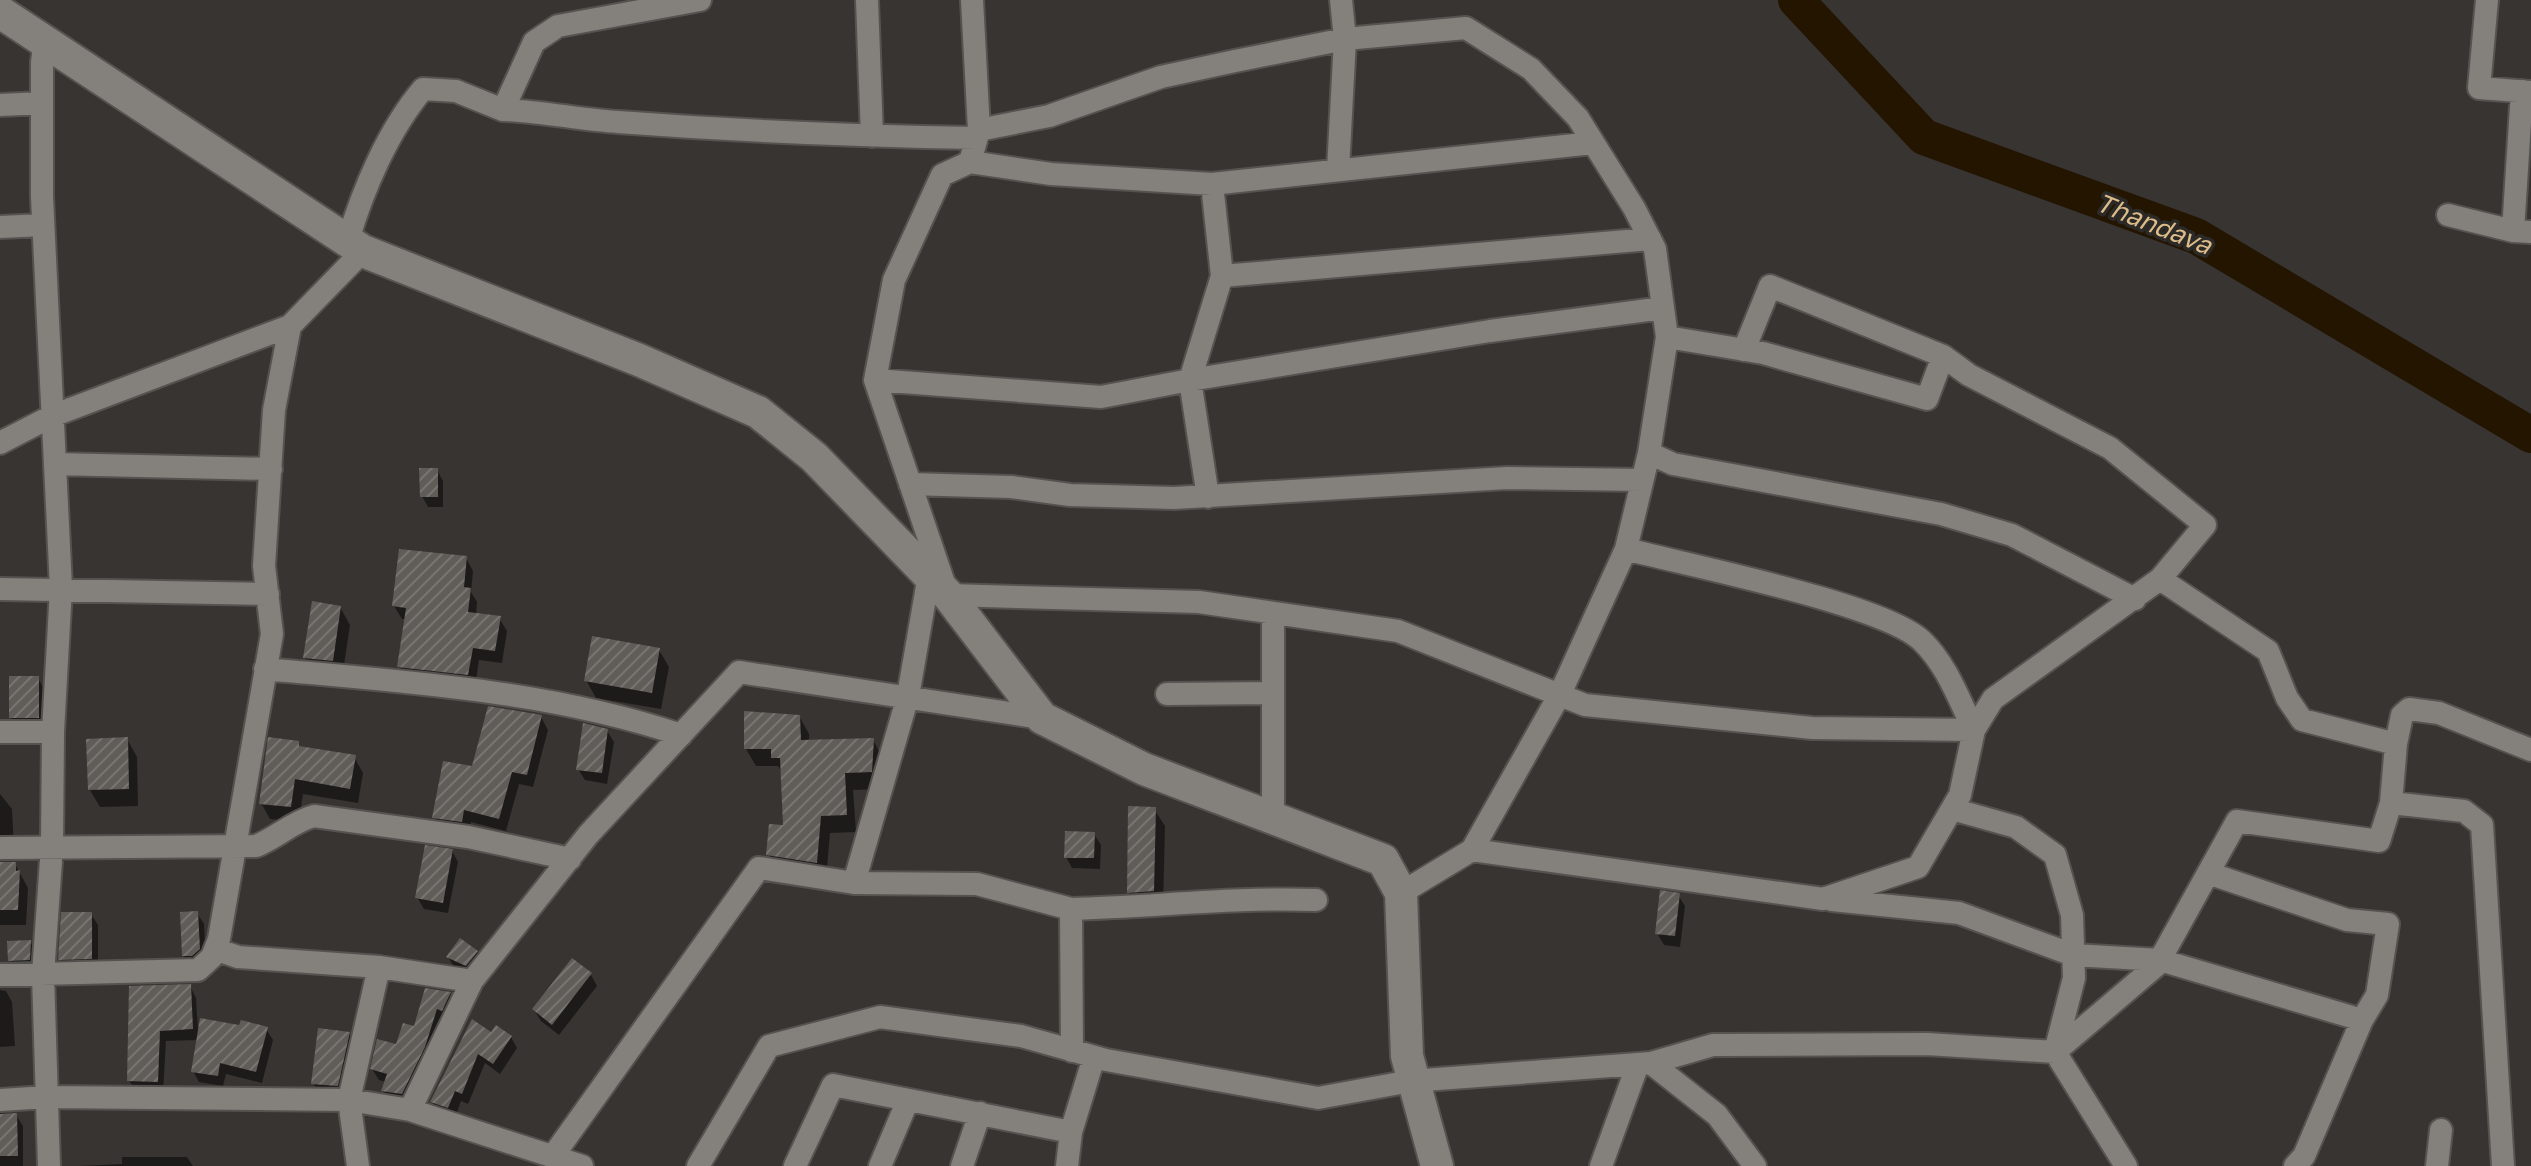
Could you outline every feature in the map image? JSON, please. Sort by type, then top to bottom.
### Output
[{"type":"main road","points":[[0,12],[355,246],[639,360],[758,412],[814,457],[938,585],[1042,718],[1144,769],[1383,860],[1401,893],[1407,1056],[1411,1081],[1437,1166]]},
{"type":"street","points":[[503,110],[534,42],[558,26],[700,0]]},
{"type":"street","points":[[867,0],[872,136]]},
{"type":"street","points":[[970,162],[978,134],[972,0]]},
{"type":"street","points":[[1338,170],[1345,39],[1341,0]]},
{"type":"street","points":[[2448,215],[2522,232],[2526,92],[2479,88],[2487,0]]},
{"type":"street","points":[[0,975],[198,970],[212,957],[236,846],[272,634],[264,566],[274,410],[290,326],[355,246],[359,205],[409,106],[423,89],[456,91],[503,110],[543,111],[614,122],[872,136],[978,134],[1049,116],[1161,77],[1345,39],[1466,28],[1531,69],[1578,118],[1655,249],[1667,337],[1649,453],[1626,549],[1560,694],[1472,850],[1401,893]]},
{"type":"street","points":[[45,40],[43,225],[61,588],[53,732],[52,846],[43,974],[49,1166]]},
{"type":"street","points":[[0,105],[42,103]]},
{"type":"street","points":[[854,883],[938,585],[910,484],[875,380],[894,280],[942,175],[970,162],[1051,174],[1212,184],[1593,143]]},
{"type":"street","points":[[1208,497],[1190,380],[1222,276],[1212,184]]},
{"type":"street","points":[[0,227],[43,225]]},
{"type":"street","points":[[1222,276],[1650,239]]},
{"type":"street","points":[[1744,350],[1770,286],[1943,356],[1969,375],[2110,448],[2205,525],[2160,579],[1993,699],[1974,730],[1960,795],[1918,867],[1823,899]]},
{"type":"street","points":[[875,380],[1101,397],[1476,333],[1663,308]]},
{"type":"street","points":[[0,443],[52,416],[290,326]]},
{"type":"street","points":[[1667,337],[1744,350],[1927,399],[1943,356]]},
{"type":"street","points":[[1649,453],[1673,464],[1941,514],[2012,535],[2135,599]]},
{"type":"street","points":[[56,464],[271,469]]},
{"type":"street","points":[[910,484],[1011,487],[1070,495],[1208,497],[1507,478],[1642,480]]},
{"type":"street","points":[[1626,549],[1861,611],[1919,638],[1939,661],[1974,730]]},
{"type":"street","points":[[2160,579],[2268,651],[2287,698],[2302,720],[2396,744]]},
{"type":"street","points":[[938,585],[1199,602],[1398,631],[1585,705],[1812,728],[1974,730]]},
{"type":"street","points":[[0,589],[268,594]]},
{"type":"street","points":[[1273,613],[1273,818]]},
{"type":"street","points":[[265,669],[447,685],[616,713],[681,735]]},
{"type":"street","points":[[410,1110],[472,981],[570,859],[739,672],[1042,718]]},
{"type":"street","points":[[1167,694],[1273,693]]},
{"type":"street","points":[[698,1166],[769,1046],[880,1017],[1021,1036],[1083,1054],[1318,1098],[1411,1081],[1645,1063],[1713,1045],[1927,1044],[2055,1052],[2160,960],[2237,821],[2379,841],[2391,803],[2402,715],[2409,709],[2439,713],[2531,750]]},
{"type":"street","points":[[0,732],[53,732]]},
{"type":"street","points":[[2391,803],[2464,811],[2482,825],[2503,1166]]},
{"type":"street","points":[[1952,809],[2016,827],[2055,855],[2072,915],[2074,978],[2055,1052],[2126,1166]]},
{"type":"street","points":[[0,848],[256,846],[275,838],[292,822],[314,816],[468,837],[570,859]]},
{"type":"street","points":[[1472,850],[1823,899],[1959,913],[2073,955],[2160,960],[2362,1020]]},
{"type":"street","points":[[553,1156],[759,868],[854,883],[977,884],[1071,909],[1176,906],[1245,898],[1316,900]]},
{"type":"street","points":[[2208,873],[2347,920],[2388,924],[2377,995],[2362,1020],[2304,1156],[2295,1166]]},
{"type":"street","points":[[1067,1166],[1083,1054],[1071,909]]},
{"type":"street","points":[[215,949],[238,957],[379,967],[472,981]]},
{"type":"street","points":[[358,1166],[349,1100],[379,967]]},
{"type":"street","points":[[1601,1166],[1645,1063]]},
{"type":"street","points":[[1645,1063],[1717,1115],[1755,1166]]},
{"type":"street","points":[[795,1166],[833,1085],[1071,1132]]},
{"type":"street","points":[[0,1100],[47,1097],[349,1100],[410,1110],[582,1166]]},
{"type":"street","points":[[880,1166],[908,1100]]},
{"type":"street","points":[[962,1166],[980,1113]]},
{"type":"street","points":[[2437,1166],[2441,1130]]},
{"type":"building","points":[[419,468],[438,468],[438,497],[420,497]]},
{"type":"building","points":[[399,549],[467,556],[464,587],[471,588],[468,612],[501,616],[495,651],[473,648],[468,675],[397,667],[406,608],[392,606]]},
{"type":"building","points":[[312,601],[341,606],[333,661],[303,658]]},
{"type":"building","points":[[592,636],[660,648],[652,693],[584,681]]},
{"type":"building","points":[[9,676],[39,676],[39,718],[9,718]]},
{"type":"building","points":[[488,706],[542,715],[527,775],[512,772],[499,819],[464,810],[462,822],[432,818],[443,761],[472,766]]},
{"type":"building","points":[[744,711],[800,715],[801,740],[874,738],[872,772],[845,773],[847,815],[821,816],[817,863],[766,855],[769,824],[783,825],[780,758],[771,758],[771,749],[744,749]]},
{"type":"building","points":[[583,723],[608,729],[602,773],[576,770]]},
{"type":"building","points":[[128,737],[129,789],[88,790],[86,739]]},
{"type":"building","points":[[268,737],[299,741],[299,746],[356,755],[350,789],[295,779],[291,807],[259,804]]},
{"type":"building","points":[[1128,806],[1156,807],[1154,891],[1127,893]]},
{"type":"building","points":[[1065,831],[1095,832],[1094,858],[1064,858]]},
{"type":"building","points":[[425,845],[453,849],[443,903],[415,898]]},
{"type":"building","points":[[0,862],[16,862],[16,871],[20,870],[18,910],[0,910]]},
{"type":"building","points":[[1660,890],[1680,893],[1675,936],[1655,934]]},
{"type":"building","points":[[198,911],[200,949],[192,956],[182,956],[180,912]]},
{"type":"building","points":[[61,912],[92,912],[92,959],[58,960]]},
{"type":"building","points":[[460,938],[478,951],[466,966],[446,957]]},
{"type":"building","points":[[31,940],[30,960],[8,961],[7,941]]},
{"type":"building","points":[[572,958],[592,973],[552,1025],[532,1009]]},
{"type":"building","points":[[191,984],[193,1029],[160,1031],[158,1082],[127,1081],[129,986]]},
{"type":"building","points":[[425,988],[451,992],[442,1011],[437,1009],[425,1047],[402,1094],[381,1091],[387,1074],[370,1069],[377,1039],[396,1044],[403,1023],[414,1026]]},
{"type":"building","points":[[200,1018],[239,1025],[241,1020],[268,1027],[256,1072],[220,1063],[218,1076],[191,1072]]},
{"type":"building","points":[[472,1019],[491,1032],[496,1025],[512,1036],[493,1064],[478,1054],[462,1094],[455,1091],[448,1108],[430,1102]]},
{"type":"building","points":[[318,1028],[350,1032],[338,1086],[311,1084]]},
{"type":"building","points":[[17,1113],[18,1156],[0,1156],[0,1114]]},
{"type":"waterway","name":"Thandava","points":[[1796,0],[1924,137],[2196,236],[2531,435]]}]
